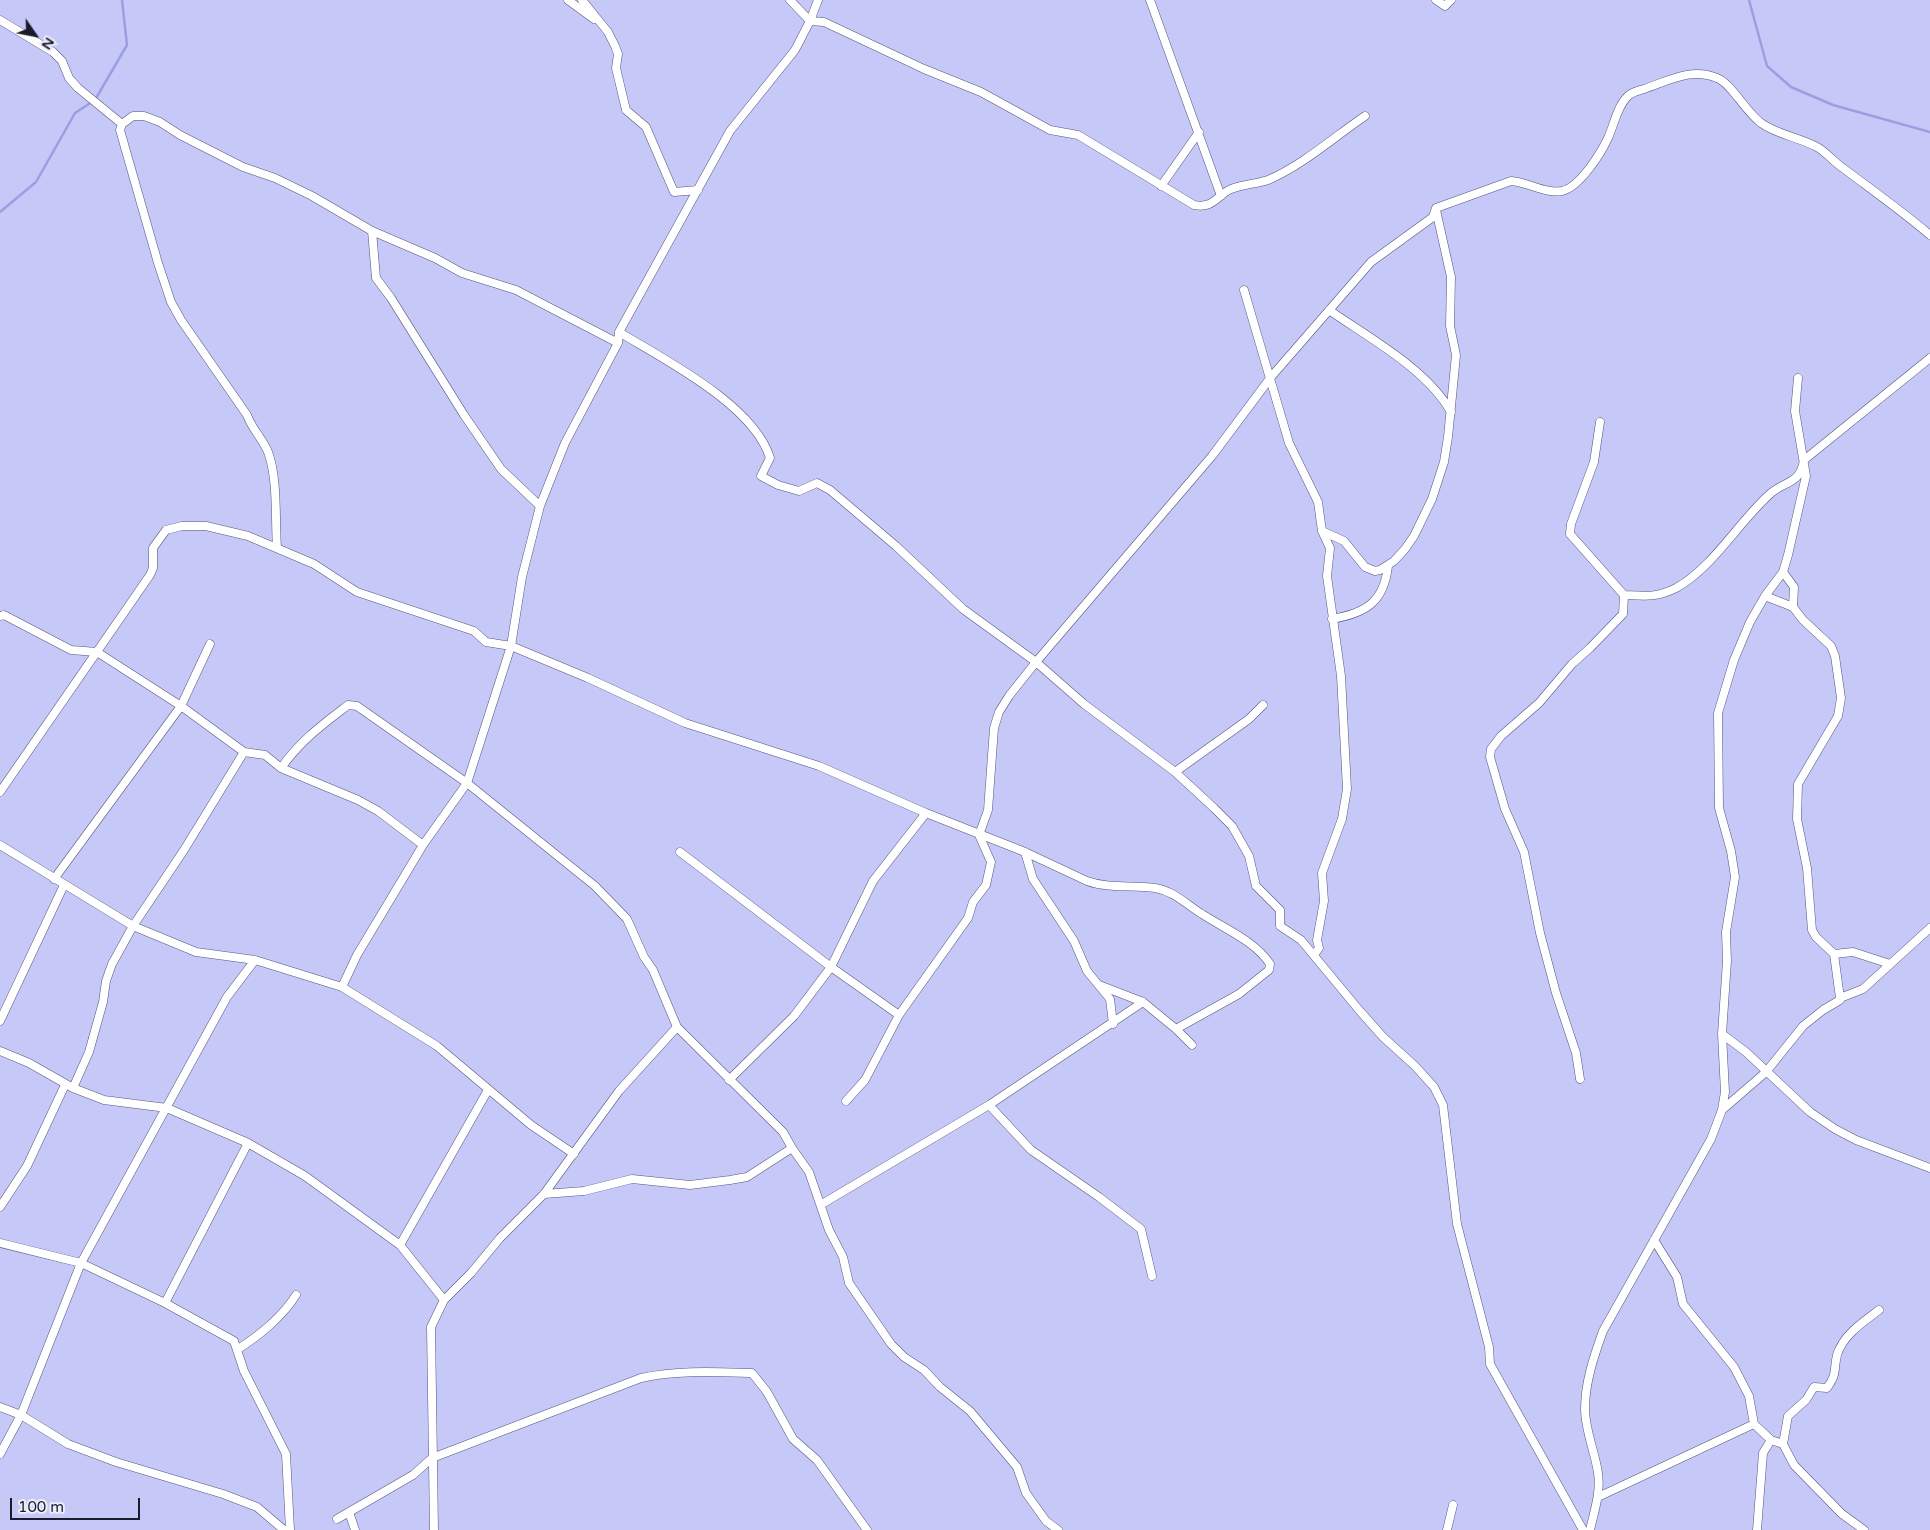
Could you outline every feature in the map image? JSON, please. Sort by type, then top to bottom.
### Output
[{"type":"street","points":[[568,0],[604,27]]},
{"type":"street","points":[[582,0],[604,27],[618,54],[616,68],[626,110],[646,127],[674,192],[698,190]]},
{"type":"street","points":[[790,0],[810,21],[824,22],[924,69],[981,92],[1050,130],[1078,135],[1161,186],[1194,205],[1202,207],[1209,205],[1232,189],[1267,180],[1282,173],[1365,116]]},
{"type":"street","points":[[342,987],[357,955],[423,845],[467,784],[511,646],[522,577],[540,506],[565,443],[618,343],[619,332],[670,236],[730,131],[795,50],[810,21],[818,0]]},
{"type":"street","points":[[1150,0],[1221,196]]},
{"type":"street","points":[[1436,0],[1445,6],[1451,0]]},
{"type":"street","points":[[0,20],[54,52],[62,61],[69,78],[78,88],[122,124]]},
{"type":"street","points":[[1436,208],[1511,181],[1520,181],[1546,190],[1561,191],[1568,188],[1588,170],[1607,140],[1622,104],[1629,95],[1680,76],[1697,74],[1718,78],[1727,84],[1747,111],[1762,123],[1777,132],[1818,147],[1930,235]]},
{"type":"street","points":[[277,548],[276,506],[267,450],[249,424],[247,415],[180,320],[171,302],[158,264],[120,130],[122,124],[132,116],[144,116],[160,122],[243,166],[275,178],[312,196],[372,231],[435,258],[462,272],[516,290],[618,343]]},
{"type":"street","points":[[1161,186],[1199,132]]},
{"type":"street","points":[[846,1101],[865,1080],[899,1015],[968,918],[973,902],[986,885],[991,862],[980,835],[988,810],[994,728],[999,712],[1009,696],[1212,456],[1271,377],[1371,262],[1433,217],[1436,208]]},
{"type":"street","points":[[1322,531],[1344,541],[1360,562],[1369,570],[1380,570],[1399,557],[1414,536],[1432,499],[1444,462],[1456,355],[1450,326],[1451,277],[1436,208]]},
{"type":"street","points":[[372,231],[378,283],[391,298],[464,415],[501,469],[540,506]]},
{"type":"street","points":[[1244,290],[1289,442],[1318,502],[1322,531],[1330,548],[1327,576],[1344,711],[1347,789],[1342,819],[1322,873],[1324,914],[1317,940],[1319,948],[1314,955]]},
{"type":"street","points":[[1329,310],[1408,365],[1446,403],[1451,412]]},
{"type":"street","points":[[619,332],[671,363],[736,409],[765,442],[770,458],[761,476],[778,485],[799,492],[817,483],[830,490],[907,556],[963,609],[1036,662],[1084,704],[1175,772],[1232,826],[1249,856],[1256,886],[1280,910],[1280,926],[1301,940],[1358,1010],[1434,1087],[1443,1105],[1457,1224],[1489,1347],[1490,1364],[1583,1530]]},
{"type":"street","points":[[1624,595],[1654,597],[1688,580],[1766,498],[1797,478],[1802,471],[1804,460],[1930,358]]},
{"type":"street","points":[[1590,1530],[1598,1497],[1599,1476],[1585,1410],[1588,1377],[1603,1331],[1712,1138],[1722,1110],[1725,1092],[1722,1034],[1727,961],[1726,932],[1734,878],[1731,851],[1719,808],[1718,713],[1734,660],[1750,622],[1765,596],[1783,572],[1806,476],[1795,411],[1798,378]]},
{"type":"street","points":[[1580,1078],[1576,1053],[1542,942],[1524,852],[1505,809],[1490,757],[1491,750],[1501,736],[1539,703],[1572,664],[1623,614],[1624,595],[1570,534],[1571,524],[1594,462],[1600,422]]},
{"type":"street","points":[[0,792],[150,575],[153,568],[153,548],[166,530],[182,526],[206,526],[248,536],[314,564],[357,592],[474,631],[486,642],[511,646],[588,678],[685,723],[819,766],[926,813],[1025,852],[1097,885],[1165,891],[1250,943],[1264,955],[1270,964],[1269,970],[1264,975],[1239,994],[1176,1029]]},
{"type":"street","points":[[1332,618],[1356,614],[1379,596],[1386,583],[1388,566]]},
{"type":"street","points":[[1783,572],[1794,587],[1792,607]]},
{"type":"street","points":[[1765,596],[1792,607],[1834,650],[1840,690],[1838,716],[1796,790],[1797,819],[1807,868],[1812,930],[1816,937],[1834,954],[1840,998]]},
{"type":"street","points":[[0,616],[4,615],[71,650],[97,652],[182,706],[244,752],[265,755],[281,768],[378,811],[423,845]]},
{"type":"street","points":[[54,879],[182,706],[210,644]]},
{"type":"street","points":[[281,768],[291,754],[323,722],[348,704],[358,706],[467,784],[596,886],[627,919],[644,957],[654,970],[677,1027],[783,1132],[810,1172],[829,1230],[843,1257],[849,1283],[891,1344],[904,1357],[924,1370],[940,1387],[970,1411],[1017,1466],[1026,1493],[1046,1521],[1058,1530]]},
{"type":"street","points":[[1175,772],[1249,719],[1263,706]]},
{"type":"street","points":[[0,1207],[28,1166],[89,1052],[103,1002],[106,981],[133,926],[184,850],[244,752]]},
{"type":"street","points":[[729,1080],[794,1016],[831,967],[873,881],[926,813]]},
{"type":"street","points":[[0,845],[133,926],[196,952],[255,960],[342,987],[438,1046],[531,1125],[574,1154]]},
{"type":"street","points":[[680,852],[831,967],[899,1015]]},
{"type":"street","points":[[1025,852],[1033,879],[1074,941],[1087,971],[1110,998],[1113,1024]]},
{"type":"street","points":[[0,1021],[64,885]]},
{"type":"street","points":[[1722,1110],[1766,1072],[1803,1026],[1823,1010],[1840,1000],[1840,998],[1863,989],[1930,928]]},
{"type":"street","points":[[1834,954],[1853,952],[1890,964]]},
{"type":"street","points":[[0,1454],[21,1415],[81,1263],[228,997],[255,960]]},
{"type":"street","points":[[1097,985],[1143,1002],[1192,1045]]},
{"type":"street","points":[[822,1204],[989,1106],[1033,1074],[1113,1024],[1143,1002]]},
{"type":"street","points":[[434,1530],[432,1458],[434,1374],[432,1326],[444,1300],[471,1273],[500,1238],[544,1194],[619,1091],[677,1027]]},
{"type":"street","points":[[1722,1034],[1746,1052],[1766,1072],[1795,1095],[1810,1112],[1846,1136],[1930,1168]]},
{"type":"street","points":[[0,1051],[29,1063],[69,1087],[104,1100],[167,1108],[248,1143],[305,1176],[400,1245],[444,1300]]},
{"type":"street","points":[[400,1245],[488,1090]]},
{"type":"street","points":[[989,1106],[1031,1150],[1141,1229],[1152,1276]]},
{"type":"street","points":[[165,1303],[248,1143]]},
{"type":"street","points":[[544,1194],[584,1191],[632,1179],[690,1185],[747,1177],[792,1148]]},
{"type":"street","points":[[1654,1240],[1677,1277],[1683,1304],[1734,1366],[1750,1396],[1754,1424],[1770,1440],[1783,1444]]},
{"type":"street","points":[[0,1243],[81,1263],[228,1335],[238,1349],[244,1371],[286,1454],[290,1530]]},
{"type":"street","points":[[238,1349],[262,1332],[291,1302],[296,1294]]},
{"type":"street","points":[[1864,1530],[1842,1514],[1800,1472],[1783,1444],[1788,1416],[1806,1400],[1814,1387],[1827,1388],[1836,1374],[1837,1354],[1854,1329],[1879,1310]]},
{"type":"street","points":[[337,1519],[413,1475],[432,1458],[641,1378],[682,1372],[752,1373],[767,1392],[793,1439],[817,1460],[867,1530]]},
{"type":"street","points":[[0,1407],[21,1415],[68,1444],[116,1462],[223,1494],[257,1507],[284,1530]]},
{"type":"street","points":[[1598,1497],[1754,1424]]},
{"type":"street","points":[[1757,1530],[1763,1453],[1770,1440]]},
{"type":"street","points":[[1447,1530],[1452,1505]]},
{"type":"street","points":[[349,1512],[355,1530]]},
{"type":"waterway","points":[[0,212],[36,182],[75,113],[95,100],[127,45],[122,0]]},
{"type":"waterway","points":[[1749,0],[1767,66],[1791,87],[1833,105],[1930,132]]}]
